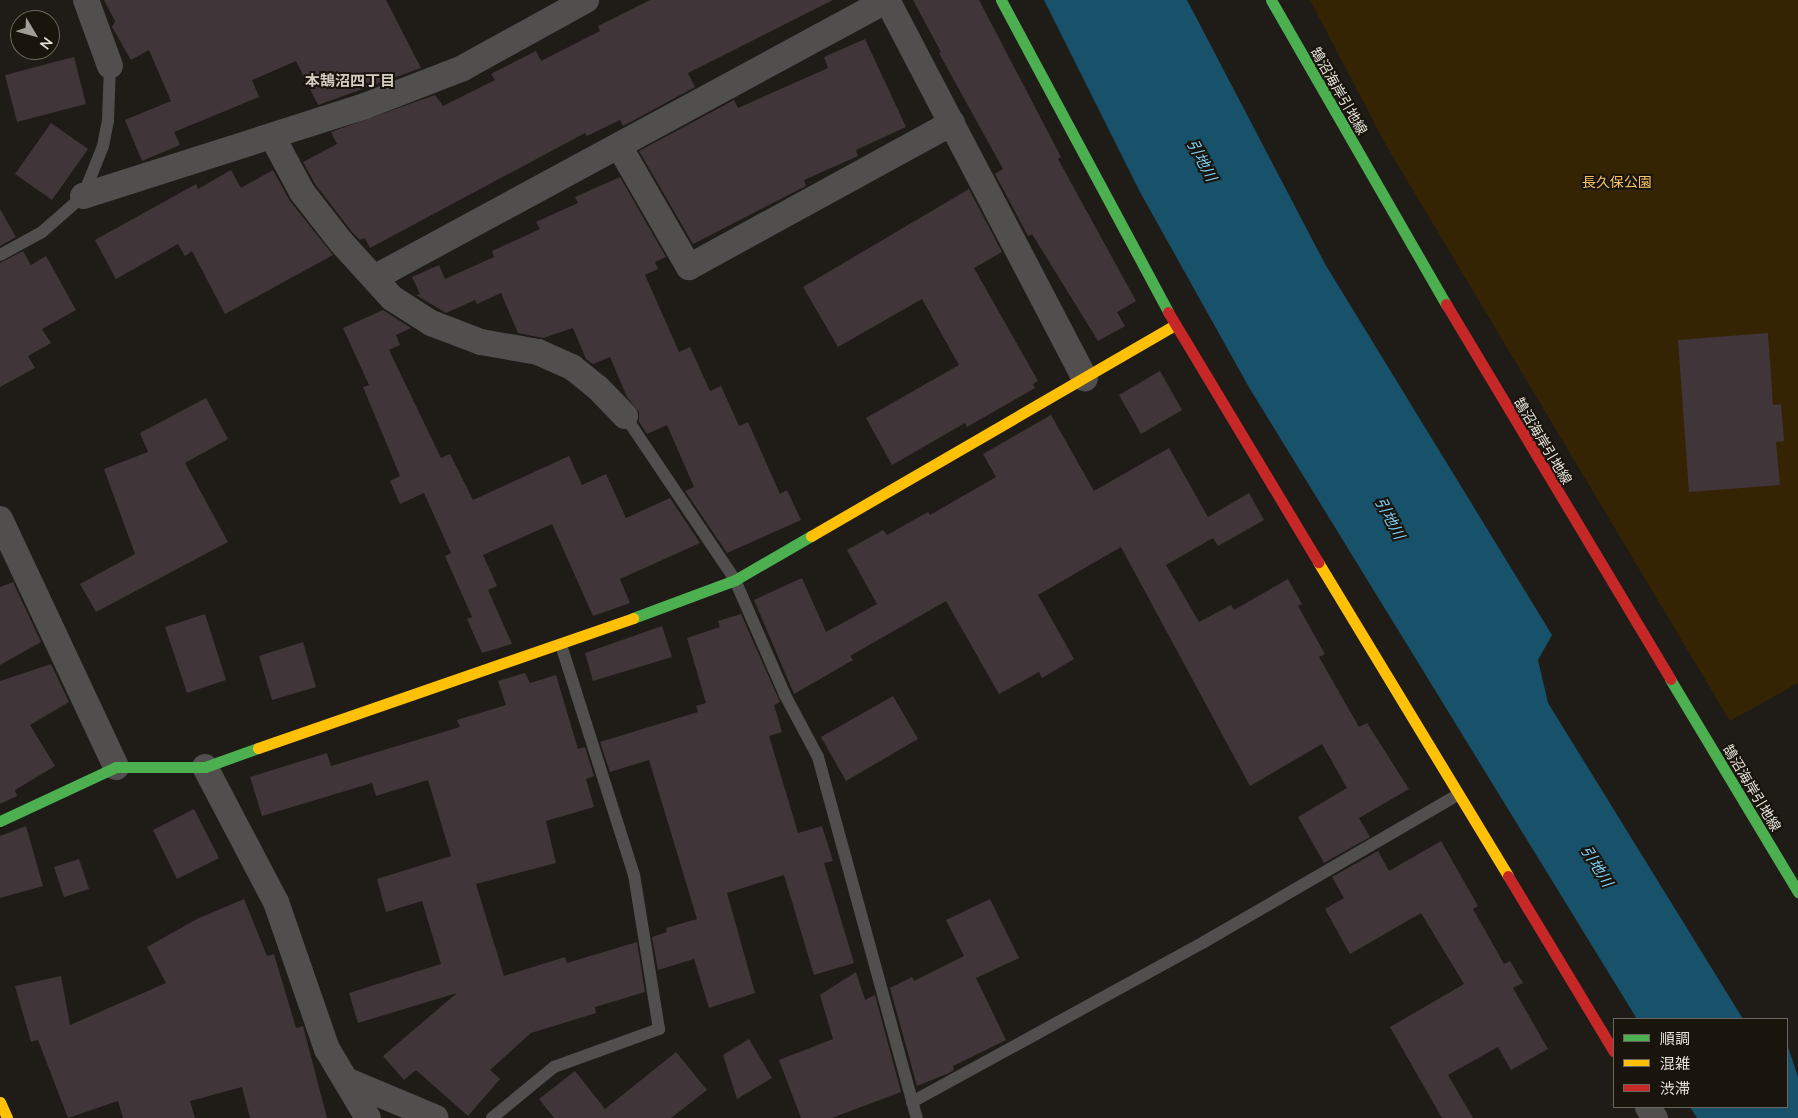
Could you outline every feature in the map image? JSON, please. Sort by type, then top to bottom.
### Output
[{"type":"street","points":[[86,0],[110,66]]},
{"type":"street","points":[[83,196],[272,136],[461,70],[586,0]]},
{"type":"street","points":[[374,278],[887,0],[1085,378]]},
{"type":"street","points":[[1001,0],[1176,325],[1613,1050]]},
{"type":"street","name":"鵠沼海岸引地線","points":[[1271,0],[1486,374],[1798,892]]},
{"type":"street","points":[[619,146],[689,267],[952,123]]},
{"type":"street","points":[[272,136],[302,192],[392,298],[432,323],[481,342],[538,352],[572,367],[598,388],[625,416]]},
{"type":"street","points":[[0,821],[116,767],[205,767],[456,678],[561,645],[735,580],[1176,325]]},
{"type":"street","points":[[0,519],[116,767]]},
{"type":"street","points":[[205,767],[276,902],[327,1048],[368,1118]]},
{"type":"street","points":[[348,1081],[436,1118]]},
{"type":"street","points":[[0,1102],[7,1118]]},
{"type":"lane","points":[[0,255],[42,232],[83,196],[103,146],[108,120],[110,66]]},
{"type":"lane","points":[[625,416],[735,580],[785,695],[818,757],[917,1118]]},
{"type":"lane","points":[[492,1118],[554,1067],[659,1029],[634,875],[561,645]]},
{"type":"lane","points":[[912,1102],[1204,942],[1458,795]]},
{"type":"green space","name":"長久保公園","points":[[1310,0],[1798,0],[1798,683],[1730,721],[1386,145]]},
{"type":"water","name":"引地川","points":[[1044,0],[1187,0],[1325,264],[1552,635],[1538,660],[1548,703],[1742,1018],[1636,1018],[1250,389],[1140,192]]},
{"type":"water","points":[[1788,1047],[1798,1077],[1798,1118],[1697,1118],[1691,1108],[1788,1108]]},
{"type":"building","points":[[104,0],[386,0],[421,68],[318,105],[296,61],[252,80],[259,97],[174,132],[180,145],[142,161],[125,120],[171,101],[149,50],[131,60],[112,27],[115,21]]},
{"type":"building","points":[[650,0],[833,0],[688,73],[695,87],[623,126],[620,120],[587,136],[585,133],[370,248],[365,238],[360,240],[352,232],[315,184],[303,162],[337,144],[331,132],[435,95],[443,106],[495,80],[491,74],[536,51],[541,61],[600,31],[598,26]]},
{"type":"building","points":[[913,0],[979,0],[1061,157],[1058,159],[1136,301],[1117,312],[1125,326],[1098,341],[1032,234],[1028,236],[995,174],[1003,169],[939,53],[941,52]]},
{"type":"building","points":[[865,39],[906,127],[856,150],[858,156],[804,180],[806,186],[693,244],[639,151],[734,100],[738,108],[828,68],[824,57]]},
{"type":"building","points":[[74,57],[86,104],[17,122],[5,75]]},
{"type":"building","points":[[51,123],[88,149],[52,200],[15,174]]},
{"type":"building","points":[[231,170],[241,188],[273,170],[290,201],[333,255],[225,314],[192,251],[185,256],[178,244],[116,279],[95,240],[196,184],[198,189]]},
{"type":"building","points":[[620,177],[666,257],[655,262],[658,269],[645,275],[679,352],[690,347],[710,391],[721,386],[739,426],[748,422],[780,494],[787,490],[801,520],[727,553],[685,491],[694,487],[667,425],[647,434],[639,422],[639,412],[627,397],[610,357],[593,364],[586,359],[573,328],[543,338],[518,333],[501,293],[477,304],[475,300],[446,313],[416,295],[420,294],[412,277],[439,265],[445,279],[494,257],[492,251],[540,229],[536,222],[578,203],[575,197]]},
{"type":"building","points":[[969,189],[1002,252],[974,268],[1038,381],[1033,384],[1035,388],[967,427],[965,423],[892,465],[866,418],[959,365],[922,299],[838,347],[803,287]]},
{"type":"building","points":[[0,209],[16,237],[0,246]]},
{"type":"building","points":[[23,251],[31,265],[46,256],[76,310],[42,329],[51,343],[28,356],[35,368],[0,387],[0,263]]},
{"type":"building","points":[[383,310],[411,328],[396,335],[400,345],[389,350],[441,458],[450,454],[473,500],[569,456],[582,485],[606,474],[626,518],[670,498],[700,543],[620,579],[630,603],[593,616],[552,524],[483,555],[497,586],[488,590],[512,644],[482,653],[467,619],[472,617],[445,556],[451,553],[424,493],[400,504],[390,481],[400,476],[363,387],[369,385],[343,328]]},
{"type":"building","points":[[1768,333],[1773,405],[1781,404],[1784,441],[1776,442],[1780,485],[1689,492],[1678,340]]},
{"type":"building","points":[[1160,371],[1182,410],[1141,434],[1119,395]]},
{"type":"building","points":[[206,398],[228,439],[185,463],[228,542],[96,612],[80,584],[135,554],[104,469],[148,452],[140,433]]},
{"type":"building","points":[[1051,415],[1094,491],[1169,448],[1208,517],[1249,493],[1264,520],[1218,546],[1213,538],[1166,565],[1199,622],[1231,605],[1234,610],[1288,579],[1302,604],[1298,606],[1325,654],[1319,657],[1359,727],[1367,723],[1409,789],[1359,818],[1370,837],[1324,863],[1298,817],[1347,788],[1322,744],[1250,786],[1121,547],[1038,595],[1074,659],[1042,678],[1039,672],[999,694],[946,601],[850,656],[853,660],[794,694],[754,600],[802,578],[826,632],[877,604],[847,550],[883,530],[887,535],[928,512],[930,515],[996,477],[983,454]]},
{"type":"building","points":[[13,582],[41,642],[0,665],[0,587]]},
{"type":"building","points":[[205,614],[226,680],[187,693],[165,627]]},
{"type":"building","points":[[741,614],[780,702],[774,705],[782,732],[769,736],[798,833],[822,826],[833,861],[824,863],[854,963],[814,975],[784,875],[727,893],[755,993],[709,1008],[694,959],[658,970],[652,937],[667,932],[666,928],[697,919],[649,760],[610,772],[600,742],[698,712],[696,706],[706,703],[687,638],[720,627],[718,621]]},
{"type":"building","points":[[662,626],[672,657],[593,681],[585,653]]},
{"type":"building","points":[[303,642],[316,687],[272,700],[259,656]]},
{"type":"building","points":[[51,664],[69,702],[30,725],[55,766],[15,790],[17,796],[0,804],[0,681]]},
{"type":"building","points":[[525,673],[530,683],[556,675],[578,749],[585,747],[594,776],[586,779],[594,807],[546,821],[556,863],[476,884],[504,976],[565,957],[567,963],[637,942],[645,992],[595,1007],[596,1013],[531,1033],[490,1070],[500,1079],[468,1116],[416,1070],[404,1080],[383,1056],[457,993],[358,1023],[349,993],[441,964],[422,901],[386,912],[377,879],[451,856],[428,780],[376,796],[372,783],[262,816],[250,777],[327,753],[331,766],[460,727],[457,720],[506,705],[498,681]]},
{"type":"building","points":[[893,696],[918,739],[846,781],[821,737]]},
{"type":"building","points":[[194,809],[219,858],[177,879],[153,830]]},
{"type":"building","points":[[26,826],[43,886],[0,898],[0,836]]},
{"type":"building","points":[[1441,841],[1478,906],[1473,909],[1504,964],[1510,961],[1523,983],[1513,988],[1548,1049],[1511,1070],[1498,1047],[1448,1075],[1473,1118],[1442,1118],[1390,1027],[1464,984],[1421,913],[1350,954],[1325,909],[1344,898],[1332,877],[1378,851],[1389,871]]},
{"type":"building","points":[[79,859],[89,889],[64,897],[54,867]]},
{"type":"building","points":[[244,899],[267,956],[274,954],[296,1028],[303,1026],[327,1118],[250,1118],[242,1087],[190,1101],[195,1118],[123,1118],[118,1101],[68,1118],[38,1040],[31,1042],[15,986],[61,976],[70,1025],[166,983],[147,947],[197,919]]},
{"type":"building","points":[[990,899],[1019,958],[976,978],[1006,1040],[953,1066],[954,1070],[949,1073],[917,1086],[890,988],[912,977],[914,981],[964,956],[946,920]]},
{"type":"building","points":[[856,972],[865,1000],[875,995],[901,1092],[832,1118],[801,1118],[779,1060],[833,1039],[820,995]]},
{"type":"building","points":[[749,1039],[772,1078],[737,1099],[723,1055]]},
{"type":"building","points":[[676,1052],[707,1090],[671,1118],[554,1118],[539,1099],[575,1071],[605,1109]]},
{"type":"traffic: fast","points":[[1001,0],[1168,312]]},
{"type":"traffic: fast","points":[[1271,0],[1446,304]]},
{"type":"traffic: fast","points":[[633,618],[735,580],[811,536]]},
{"type":"traffic: fast","points":[[1670,679],[1798,892]]},
{"type":"traffic: fast","points":[[0,821],[116,767],[205,767],[258,748]]},
{"type":"traffic: slow","points":[[811,536],[1175,325]]},
{"type":"traffic: slow","points":[[1318,562],[1508,876]]},
{"type":"traffic: slow","points":[[258,748],[633,618]]},
{"type":"traffic: slow","points":[[0,1102],[7,1118]]},
{"type":"traffic: jam","points":[[1446,304],[1670,679]]},
{"type":"traffic: jam","points":[[1168,312],[1318,562]]},
{"type":"traffic: jam","points":[[1508,876],[1613,1050]]},
{"type":"district","name":"本鵠沼四丁目","points":[[350,81]]}]
